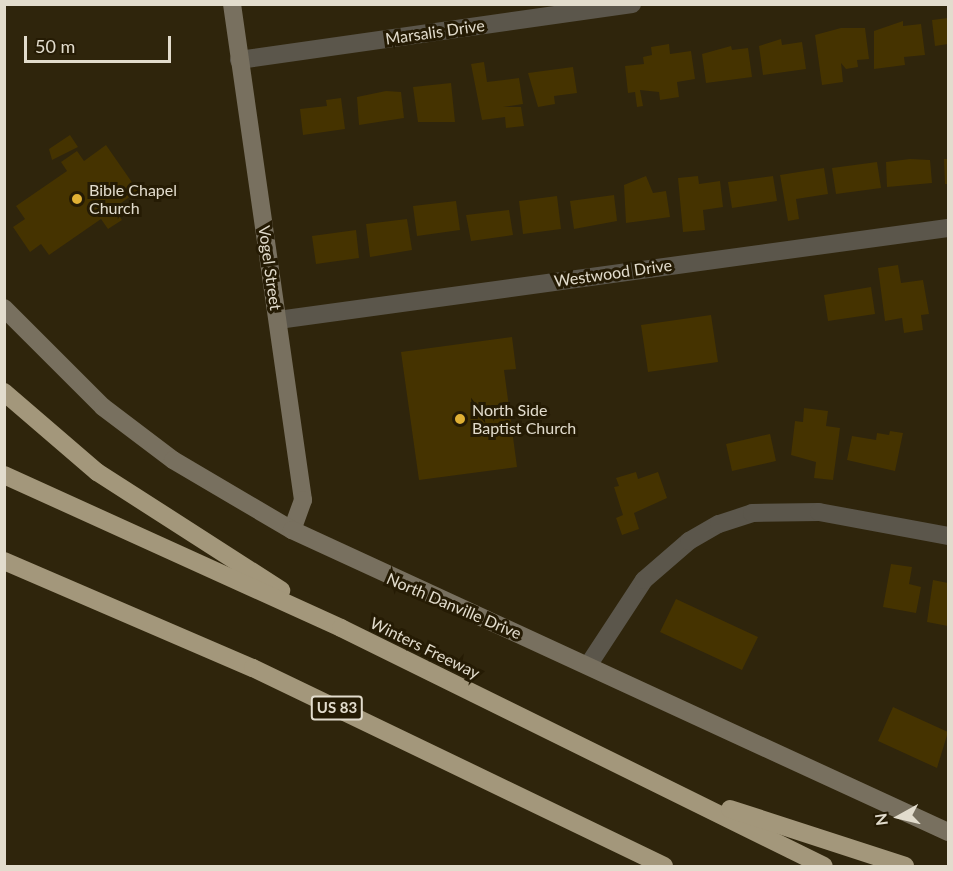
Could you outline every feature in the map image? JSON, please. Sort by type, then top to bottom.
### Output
[{"type":"highway","points":[[4,392],[97,472],[341,627]]},
{"type":"highway","name":"Winters Freeway","points":[[4,475],[341,627],[824,867]]},
{"type":"highway","name":"US 83","points":[[4,561],[253,668],[664,867]]},
{"type":"highway","points":[[651,781],[905,867]]},
{"type":"main road","name":"Vogel Street","points":[[232,4],[303,500],[291,530]]},
{"type":"main road","name":"North Danville Drive","points":[[4,308],[104,408],[173,460],[291,530],[360,566],[589,664],[948,831]]},
{"type":"street","name":"Marsalis Drive","points":[[239,60],[632,4]]},
{"type":"street","name":"Westwood Drive","points":[[278,320],[948,228]]},
{"type":"street","points":[[589,664],[644,580],[689,541],[719,524],[752,513],[819,512],[948,536]]},
{"type":"building","points":[[948,18],[948,44],[935,46],[932,20]]},
{"type":"building","points":[[903,21],[903,26],[921,24],[925,55],[904,57],[905,65],[874,69],[874,31]]},
{"type":"building","points":[[841,28],[865,28],[869,59],[857,60],[858,67],[846,69],[841,63],[843,82],[822,85],[815,35]]},
{"type":"building","points":[[781,39],[782,45],[802,42],[806,69],[763,75],[759,46]]},
{"type":"building","points":[[669,44],[670,54],[691,51],[695,79],[677,82],[679,97],[660,100],[659,92],[640,90],[643,106],[637,107],[635,92],[628,93],[625,66],[644,64],[643,57],[652,55],[651,47]]},
{"type":"building","points":[[731,46],[732,50],[748,48],[752,77],[706,83],[702,54]]},
{"type":"building","points":[[484,62],[487,82],[519,78],[523,104],[503,107],[521,107],[524,126],[506,128],[505,117],[482,120],[471,64]]},
{"type":"building","points":[[573,67],[577,93],[554,96],[555,104],[538,107],[528,73]]},
{"type":"building","points":[[451,83],[455,122],[418,122],[413,87]]},
{"type":"building","points":[[386,91],[401,92],[404,118],[359,125],[357,97]]},
{"type":"building","points":[[341,98],[345,129],[303,135],[300,109],[327,106],[326,100]]},
{"type":"building","points":[[70,135],[78,147],[52,160],[49,149]]},
{"type":"building","name":"Bible Chapel Church","points":[[106,145],[138,191],[114,208],[122,220],[108,229],[101,219],[49,255],[41,244],[30,252],[13,227],[25,219],[16,206],[67,171],[61,162],[77,151],[84,161]]},
{"type":"building","points":[[910,159],[930,160],[932,183],[887,187],[886,162]]},
{"type":"building","points":[[944,159],[948,159],[948,184],[945,184]]},
{"type":"building","points":[[877,162],[881,188],[836,194],[832,168]]},
{"type":"building","points":[[824,168],[828,194],[796,199],[799,219],[788,221],[780,175]]},
{"type":"building","points":[[646,176],[653,193],[666,191],[670,217],[626,223],[624,185]]},
{"type":"building","points":[[698,176],[699,184],[720,181],[723,207],[703,210],[705,230],[683,232],[678,178]]},
{"type":"building","points":[[773,176],[777,201],[732,208],[728,182]]},
{"type":"building","points":[[614,195],[617,221],[574,229],[570,201]]},
{"type":"building","points":[[557,196],[561,229],[523,234],[519,201]]},
{"type":"building","points":[[456,201],[460,230],[417,236],[413,206]]},
{"type":"building","points":[[509,210],[513,235],[471,241],[466,215]]},
{"type":"building","points":[[407,219],[412,250],[370,257],[366,224]]},
{"type":"building","points":[[356,230],[359,258],[316,264],[312,236]]},
{"type":"building","points":[[898,265],[901,283],[923,280],[929,314],[921,315],[923,330],[904,333],[902,318],[885,321],[878,268]]},
{"type":"building","points":[[871,287],[875,314],[828,321],[824,295]]},
{"type":"building","points":[[711,315],[718,362],[648,372],[641,325]]},
{"type":"building","name":"North Side Baptist Church","points":[[512,337],[516,369],[504,370],[517,467],[419,480],[401,352]]},
{"type":"building","points":[[804,408],[828,411],[826,426],[840,428],[833,480],[814,478],[816,462],[791,455],[795,421],[803,422]]},
{"type":"building","points":[[890,431],[903,433],[895,471],[847,460],[852,436],[876,440],[877,433],[889,435]]},
{"type":"building","points":[[770,434],[776,461],[732,471],[726,444]]},
{"type":"building","points":[[636,472],[638,479],[658,472],[667,498],[634,513],[639,529],[622,535],[616,518],[623,515],[614,487],[619,486],[616,478]]},
{"type":"building","points":[[891,564],[912,567],[909,584],[921,587],[916,613],[883,607]]},
{"type":"building","points":[[933,580],[948,583],[948,626],[927,622]]},
{"type":"building","points":[[676,599],[758,637],[742,670],[660,632]]},
{"type":"building","points":[[893,707],[948,732],[937,768],[878,741]]},
{"type":"place","name":"Bible Chapel Church","points":[[77,199]]},
{"type":"place","name":"North Side Baptist Church","points":[[460,419]]}]
